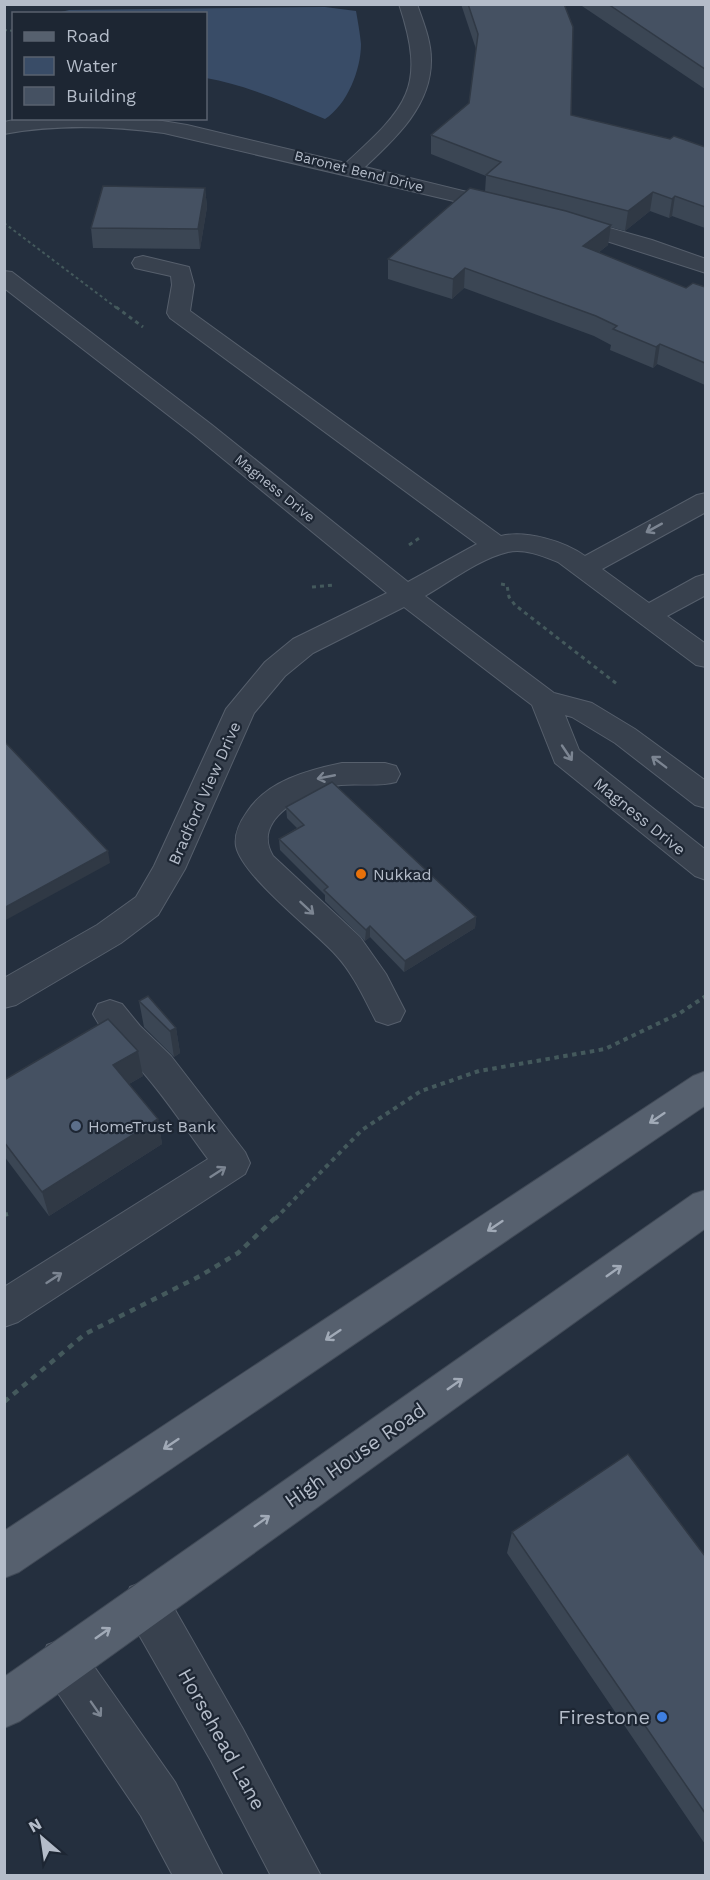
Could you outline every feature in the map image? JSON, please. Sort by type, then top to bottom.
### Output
[{"type":"main road","points":[[10,1548],[705,1086]]},
{"type":"main road","name":"High House Road","points":[[4,1705],[705,1206]]},
{"type":"street","points":[[351,169],[401,121],[419,84],[422,58],[408,4]]},
{"type":"street","name":"Baronet Bend Drive","points":[[4,128],[100,120],[146,124],[187,131],[351,169],[520,211]]},
{"type":"street","points":[[551,218],[644,245],[705,267]]},
{"type":"street","points":[[143,263],[180,272],[183,285],[178,314],[498,546],[507,543],[544,546],[567,556],[705,658]]},
{"type":"street","name":"Magness Drive","points":[[4,277],[203,430],[406,595],[544,700],[582,710],[625,736],[705,797]]},
{"type":"street","points":[[583,568],[705,501]]},
{"type":"street","name":"Bradford View Drive","points":[[4,995],[110,934],[147,906],[169,869],[241,709],[275,669],[303,646],[406,595],[484,551],[498,546]]},
{"type":"street","points":[[648,615],[705,583]]},
{"type":"street","name":"Magness Drive","points":[[544,700],[566,756],[705,868]]},
{"type":"street","points":[[385,774],[342,774],[311,780],[266,807],[253,828],[252,846],[262,864],[348,946],[374,983],[388,1011]]},
{"type":"street","points":[[4,1309],[232,1163],[159,1066],[128,1036],[110,1014]]},
{"type":"street","name":"Horsehead Lane","points":[[146,1603],[227,1745],[297,1875]]},
{"type":"street","points":[[63,1661],[158,1799],[199,1875]]},
{"type":"path","points":[[409,545],[421,537]]},
{"type":"path","points":[[498,583],[507,585],[510,597],[527,615],[621,686]]},
{"type":"path","points":[[312,587],[338,585]]},
{"type":"path","points":[[4,1402],[85,1334],[200,1276],[238,1253],[260,1234],[362,1130],[402,1102],[421,1091],[479,1071],[605,1049],[680,1013],[705,996]]},
{"type":"water","points":[[325,7],[356,11],[361,44],[360,54],[355,75],[346,96],[333,113],[325,119],[251,90],[207,78],[207,12],[61,12],[69,10]]},
{"type":"building","points":[[468,4],[564,4],[573,27],[571,115],[670,139],[674,136],[705,147],[705,207],[675,196],[672,199],[653,192],[628,211],[486,175],[501,162],[431,135],[469,103],[478,34]]},
{"type":"building","points":[[608,4],[705,4],[705,69]]},
{"type":"building","points":[[103,186],[205,188],[198,229],[91,228]]},
{"type":"building","points":[[470,188],[566,211],[611,225],[583,246],[686,288],[693,283],[705,287],[705,363],[660,344],[656,347],[613,329],[617,326],[596,316],[465,268],[453,279],[388,259]]},
{"type":"building","points":[[4,741],[108,851],[4,908]]},
{"type":"building","name":"Nukkad","points":[[332,782],[476,917],[405,961],[370,926],[366,930],[324,890],[328,887],[279,839],[304,825],[286,807]]},
{"type":"building","points":[[148,996],[176,1028],[170,1031],[139,1001]]},
{"type":"building","name":"HomeTrust Bank","points":[[108,1019],[138,1051],[113,1065],[158,1119],[42,1192],[4,1142],[4,1080]]},
{"type":"building","name":"Firestone","points":[[628,1454],[705,1556],[705,1813],[512,1532]]},
{"type":"place","name":"Nukkad","points":[[361,874]]},
{"type":"place","name":"HomeTrust Bank","points":[[76,1126]]},
{"type":"place","name":"Firestone","points":[[662,1717]]}]
